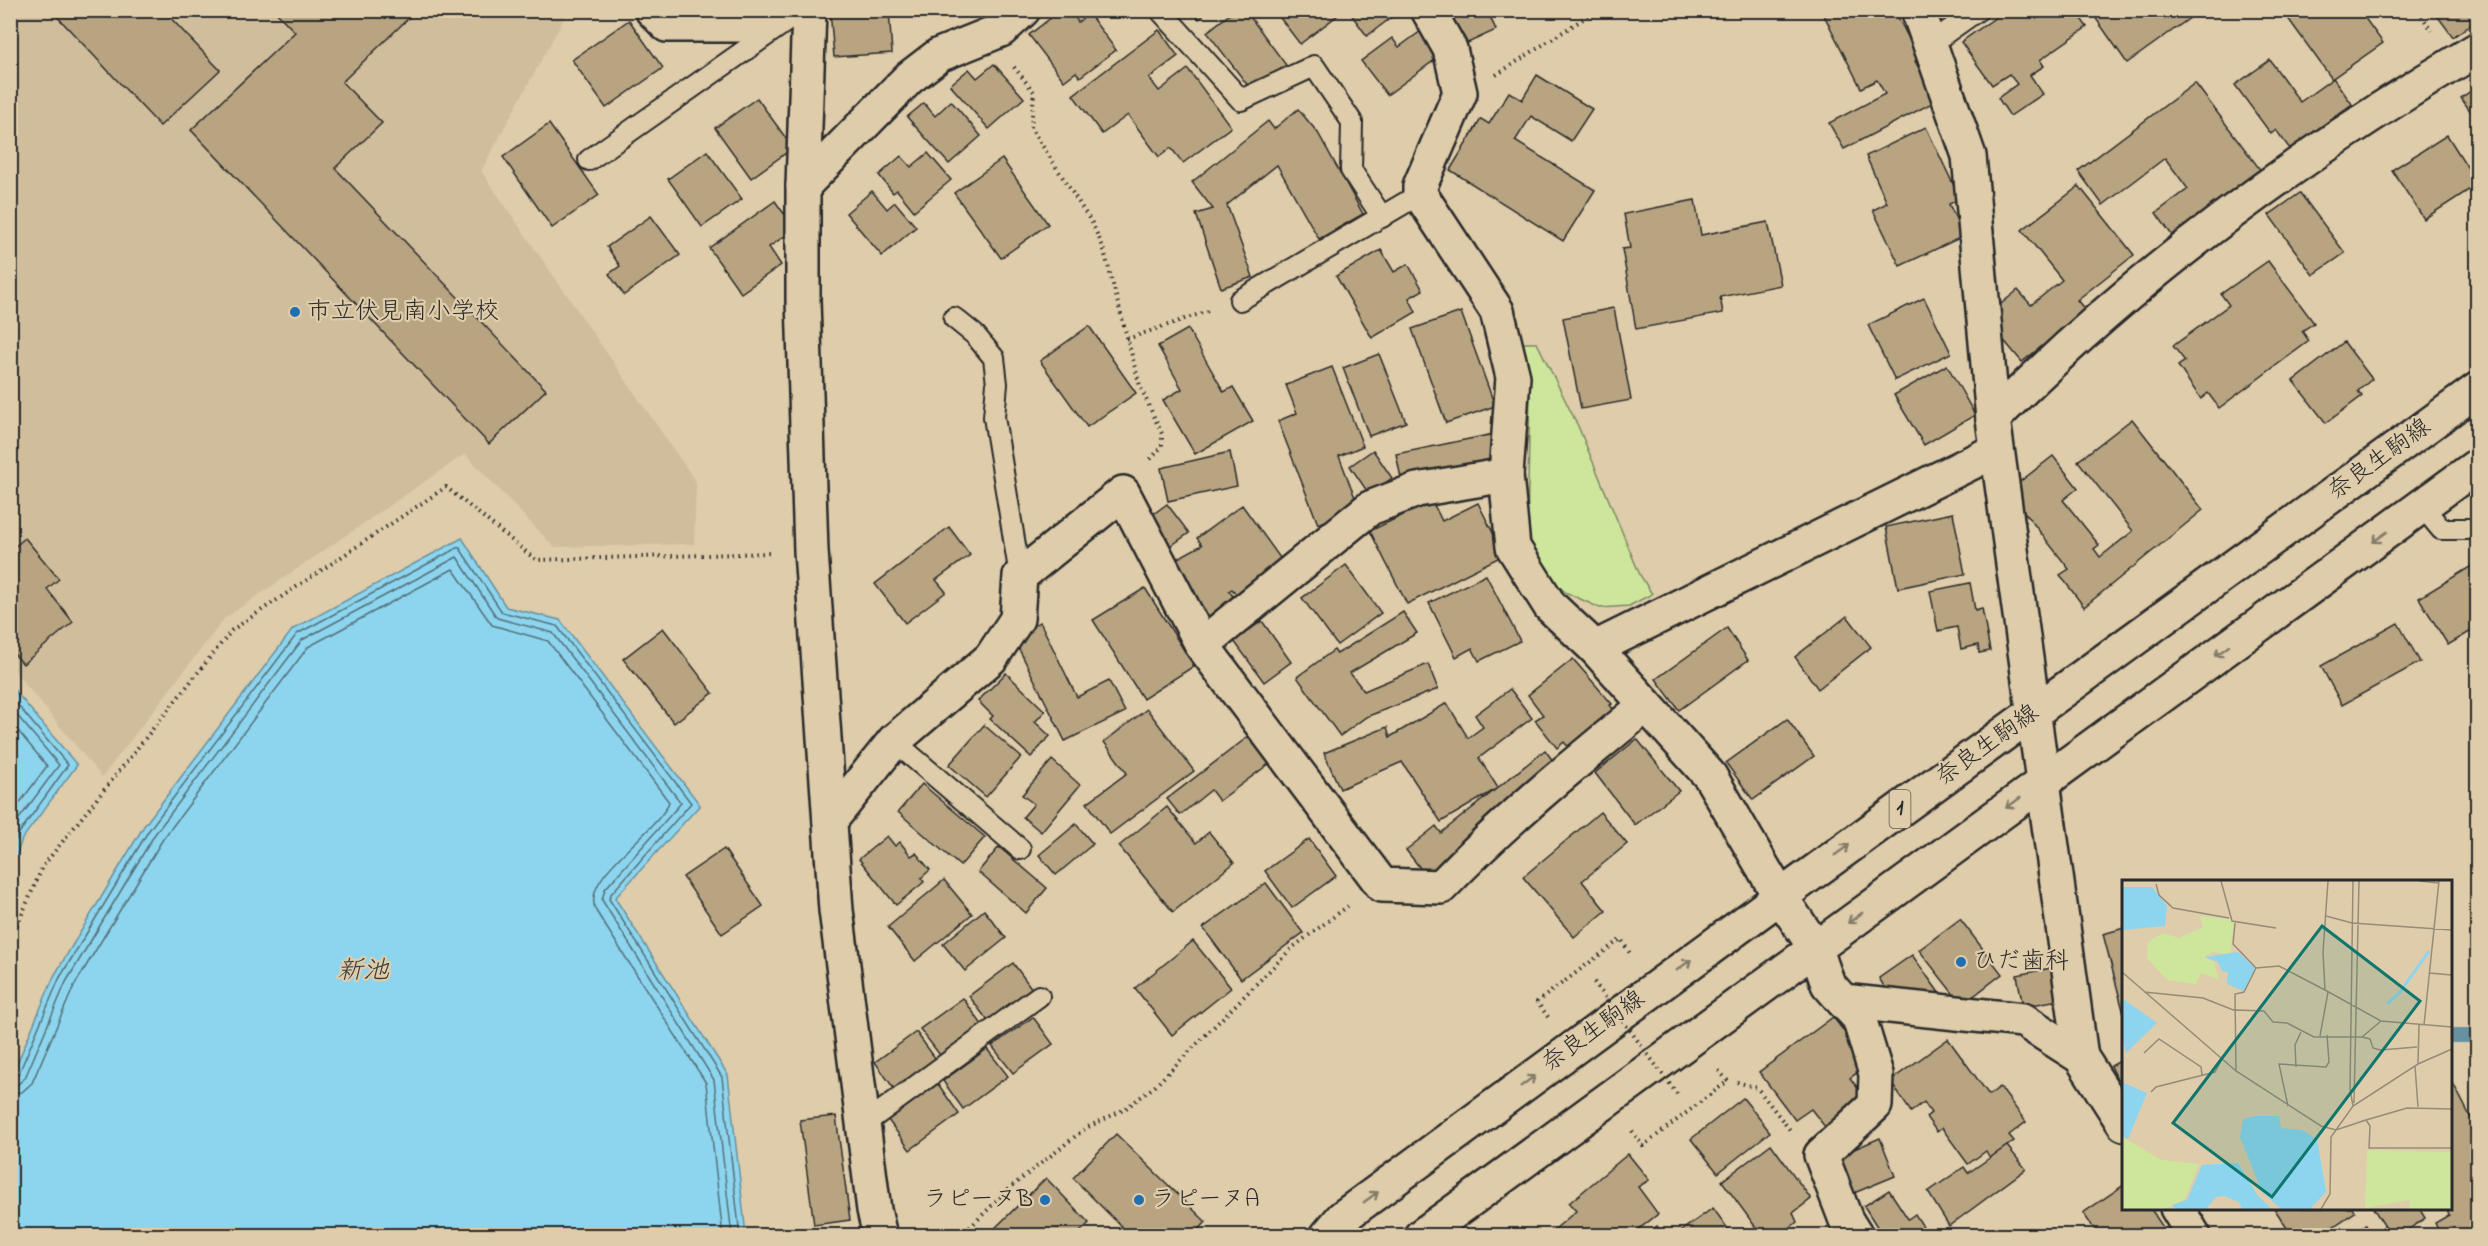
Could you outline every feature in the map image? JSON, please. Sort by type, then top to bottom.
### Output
[{"type":"street","points":[[652,10],[667,25],[743,25],[793,10]]},
{"type":"street","points":[[809,10],[803,186],[803,300],[811,551],[836,910],[874,1210],[880,1236]]},
{"type":"street","points":[[803,186],[909,78],[939,56],[1001,30],[1023,10]]},
{"type":"street","points":[[1428,10],[1450,49],[1460,93],[1420,186],[1420,194],[1497,311],[1513,377],[1506,475],[1513,548],[1550,606],[1595,648],[1710,776],[1779,895],[1815,947],[1828,984],[1859,1018],[1876,1074],[1875,1105],[1821,1155],[1846,1220],[1856,1236]]},
{"type":"street","points":[[1918,10],[1969,156],[1994,435],[2081,1057],[2122,1121]]},
{"type":"street","points":[[1595,648],[1994,435],[2034,377],[2118,303],[2231,211],[2286,170],[2478,49]]},
{"type":"street","name":"奈良生駒線","points":[[1328,1236],[1343,1217],[1779,895],[2478,389]]},
{"type":"street","points":[[1421,1236],[2478,465]]},
{"type":"street","points":[[1202,645],[1370,508],[1417,490],[1506,475]]},
{"type":"street","points":[[830,821],[894,741],[991,658],[1017,620],[1020,576],[1123,493],[1202,645],[1381,884],[1441,887],[1498,829],[1646,706]]},
{"type":"street","points":[[1843,1001],[2023,1020],[2081,1057]]},
{"type":"street","points":[[2178,1210],[2194,1236]]},
{"type":"lane","points":[[589,160],[802,10]]},
{"type":"lane","points":[[1160,10],[1241,100],[1314,66],[1352,122],[1351,170],[1382,217]]},
{"type":"lane","points":[[1930,44],[1978,10]]},
{"type":"lane","points":[[1240,300],[1420,194]]},
{"type":"lane","points":[[954,318],[975,335],[994,358],[997,384],[994,417],[1020,576]]},
{"type":"lane","points":[[2422,506],[2441,529],[2478,529]]},
{"type":"lane","points":[[894,741],[1020,849]]},
{"type":"lane","points":[[864,1124],[1039,996]]},
{"type":"path","points":[[1460,93],[1508,69],[1597,10]]},
{"type":"path","points":[[989,35],[1034,92],[1031,128],[1092,224],[1103,247],[1140,386],[1162,434],[1162,446],[1123,493]]},
{"type":"path","points":[[1126,339],[1240,300]]},
{"type":"path","points":[[10,942],[43,866],[232,630],[446,488],[536,560],[811,551]]},
{"type":"path","points":[[961,1236],[1011,1187],[1086,1128],[1125,1109],[1155,1086],[1292,948],[1381,884]]},
{"type":"path","points":[[1554,1026],[1537,1002],[1621,939],[1632,954],[1622,961]]},
{"type":"path","points":[[1604,975],[1594,982],[1678,1095],[1687,1088]]},
{"type":"path","points":[[1638,1124],[1631,1130],[1643,1146],[1728,1081],[1715,1066]]},
{"type":"path","points":[[1737,1082],[1757,1088],[1798,1140],[1821,1155]]},
{"type":"shaded area","name":"市立伏見南小学校","points":[[10,11],[568,11],[481,171],[696,482],[694,544],[554,547],[465,454],[225,618],[102,777],[11,667]]},
{"type":"green space","points":[[1522,343],[1537,343],[1578,426],[1640,575],[1652,594],[1629,606],[1600,608],[1565,592],[1542,569],[1527,535],[1530,390]]},
{"type":"water","name":"新池","points":[[462,538],[506,607],[560,620],[700,805],[615,898],[728,1075],[746,1235],[11,1235],[11,1078],[54,976],[144,826],[293,629]]},
{"type":"water","points":[[11,686],[77,765],[22,839],[11,872]]},
{"type":"building","points":[[51,10],[163,10],[220,70],[160,126]]},
{"type":"building","points":[[274,10],[417,10],[342,82],[382,123],[335,168],[546,390],[489,444],[191,130],[295,32]]},
{"type":"building","points":[[830,10],[889,10],[892,53],[834,57]]},
{"type":"building","points":[[1061,10],[1070,10],[1078,22],[1089,14],[1116,50],[1080,77],[1076,72],[1064,81],[1029,35]]},
{"type":"building","points":[[1193,10],[1210,10],[1199,19]]},
{"type":"building","points":[[1235,10],[1245,10],[1286,65],[1252,91],[1207,32]]},
{"type":"building","points":[[1274,10],[1334,10],[1338,15],[1300,44]]},
{"type":"building","points":[[1348,10],[1401,10],[1367,36]]},
{"type":"building","points":[[1442,10],[1487,10],[1496,30],[1459,47]]},
{"type":"building","points":[[1833,10],[1894,10],[1919,58],[1915,61],[1936,101],[1844,149],[1829,123],[1885,94],[1877,80],[1861,88],[1824,15]]},
{"type":"building","points":[[2006,10],[2075,10],[2087,27],[2040,60],[2044,66],[2030,75],[2043,94],[2010,116],[1998,98],[2017,84],[2009,74],[1992,85],[1961,42]]},
{"type":"building","points":[[2090,10],[2201,10],[2127,63]]},
{"type":"building","points":[[2282,10],[2359,10],[2383,43],[2333,78],[2352,104],[2290,149],[2276,130],[2271,134],[2235,85],[2270,60],[2300,102],[2332,79]]},
{"type":"building","points":[[2433,10],[2478,10],[2478,19],[2453,37]]},
{"type":"building","points":[[629,20],[663,68],[606,108],[572,60]]},
{"type":"building","points":[[1159,30],[1178,56],[1149,78],[1159,91],[1188,69],[1231,127],[1183,163],[1171,148],[1159,157],[1128,115],[1102,134],[1073,95]]},
{"type":"building","points":[[1421,31],[1440,56],[1387,95],[1361,61],[1392,38],[1399,47]]},
{"type":"building","points":[[994,64],[1024,98],[989,129],[950,85],[969,69],[977,78]]},
{"type":"building","points":[[1537,75],[1592,109],[1571,141],[1531,116],[1515,141],[1595,190],[1563,241],[1450,170],[1481,119],[1489,124],[1509,92],[1522,100]]},
{"type":"building","points":[[2195,83],[2262,172],[2174,238],[2156,213],[2188,189],[2165,158],[2103,205],[2078,171]]},
{"type":"building","points":[[2478,86],[2478,122],[2461,98]]},
{"type":"building","points":[[757,98],[793,148],[751,178],[715,128]]},
{"type":"building","points":[[951,101],[981,136],[949,164],[907,117],[924,103],[935,116]]},
{"type":"building","points":[[1298,109],[1318,133],[1363,214],[1319,239],[1277,165],[1227,205],[1253,277],[1221,288],[1196,214],[1213,209],[1192,182],[1268,121],[1274,129]]},
{"type":"building","points":[[549,124],[599,195],[552,228],[503,157]]},
{"type":"building","points":[[1926,127],[1960,199],[1949,204],[1964,236],[1900,266],[1873,210],[1887,203],[1866,156]]},
{"type":"building","points":[[2447,135],[2478,184],[2424,219],[2392,170]]},
{"type":"building","points":[[707,151],[742,199],[702,227],[668,179]]},
{"type":"building","points":[[928,153],[951,180],[914,211],[897,190],[893,193],[879,175],[901,156],[911,167]]},
{"type":"building","points":[[1002,159],[1048,224],[1001,258],[954,193]]},
{"type":"building","points":[[2079,186],[2134,255],[2077,300],[2086,311],[2022,362],[1996,331],[2002,326],[1991,312],[2018,290],[2031,305],[2062,280],[2022,230]]},
{"type":"building","points":[[872,191],[887,209],[895,202],[916,227],[882,256],[846,213]]},
{"type":"building","points":[[2300,193],[2345,253],[2313,275],[2269,215]]},
{"type":"building","points":[[1695,200],[1701,235],[1768,222],[1781,285],[1720,297],[1723,313],[1636,329],[1622,249],[1630,248],[1624,214]]},
{"type":"building","points":[[775,201],[795,229],[769,247],[781,265],[741,293],[709,248]]},
{"type":"building","points":[[651,216],[680,255],[624,295],[609,274],[620,266],[607,247]]},
{"type":"building","points":[[1381,250],[1394,272],[1408,264],[1423,290],[1409,298],[1416,312],[1372,338],[1336,276]]},
{"type":"building","points":[[2268,261],[2314,323],[2302,331],[2309,341],[2219,408],[2208,393],[2201,399],[2178,366],[2185,361],[2173,346],[2229,305],[2221,294]]},
{"type":"building","points":[[1924,298],[1951,353],[1895,380],[1868,325]]},
{"type":"building","points":[[1614,308],[1631,400],[1581,409],[1563,318]]},
{"type":"building","points":[[1461,312],[1495,406],[1446,423],[1412,329]]},
{"type":"building","points":[[1089,326],[1136,393],[1087,427],[1040,361]]},
{"type":"building","points":[[1188,329],[1224,392],[1233,387],[1253,421],[1195,454],[1163,400],[1182,389],[1158,346]]},
{"type":"building","points":[[2344,342],[2372,379],[2358,391],[2362,396],[2326,423],[2293,381]]},
{"type":"building","points":[[1379,354],[1406,422],[1369,436],[1343,368]]},
{"type":"building","points":[[1947,365],[1975,415],[1924,445],[1894,395]]},
{"type":"building","points":[[1332,367],[1363,446],[1339,456],[1359,508],[1318,524],[1278,421],[1297,413],[1286,385]]},
{"type":"building","points":[[2132,419],[2203,510],[2084,607],[2060,575],[2069,569],[2008,491],[2053,456],[2078,488],[2063,500],[2099,545],[2094,549],[2100,557],[2133,531],[2078,461]]},
{"type":"building","points":[[1494,434],[1501,468],[1403,487],[1396,454]]},
{"type":"building","points":[[1373,450],[1392,478],[1369,494],[1350,466]]},
{"type":"building","points":[[1230,452],[1237,486],[1168,501],[1161,468]]},
{"type":"building","points":[[1432,501],[1442,521],[1478,503],[1504,555],[1407,604],[1370,531]]},
{"type":"building","points":[[1167,504],[1189,533],[1165,550],[1144,521]]},
{"type":"building","points":[[1242,505],[1288,569],[1243,602],[1232,589],[1229,591],[1239,604],[1200,626],[1167,564],[1202,545],[1197,538]]},
{"type":"building","points":[[1953,513],[1965,574],[1898,588],[1886,527]]},
{"type":"building","points":[[949,527],[970,555],[936,580],[946,592],[905,623],[875,584]]},
{"type":"building","points":[[25,538],[59,579],[47,589],[73,622],[23,664],[10,649],[10,545],[13,548]]},
{"type":"building","points":[[2478,562],[2478,627],[2448,645],[2419,598]]},
{"type":"building","points":[[1346,565],[1381,613],[1337,645],[1302,598]]},
{"type":"building","points":[[1486,575],[1520,641],[1479,661],[1472,648],[1456,657],[1429,603]]},
{"type":"building","points":[[1970,583],[1975,610],[1982,608],[1990,651],[1979,653],[1978,645],[1961,649],[1957,627],[1938,631],[1930,591]]},
{"type":"building","points":[[1145,588],[1194,666],[1143,699],[1093,620]]},
{"type":"building","points":[[1403,612],[1417,633],[1350,673],[1364,691],[1428,664],[1438,689],[1366,717],[1340,736],[1297,677],[1334,650],[1337,654]]},
{"type":"building","points":[[1847,616],[1871,647],[1818,689],[1795,657]]},
{"type":"building","points":[[1262,621],[1291,662],[1264,682],[1234,641]]},
{"type":"building","points":[[1040,622],[1077,697],[1109,681],[1125,712],[1065,741],[1012,635]]},
{"type":"building","points":[[2398,623],[2420,662],[2342,705],[2321,666]]},
{"type":"building","points":[[663,628],[713,693],[674,723],[623,659]]},
{"type":"building","points":[[1727,628],[1748,660],[1679,710],[1656,679]]},
{"type":"building","points":[[1573,659],[1612,704],[1610,705],[1621,720],[1576,756],[1564,742],[1557,748],[1535,720],[1543,715],[1528,695]]},
{"type":"building","points":[[1006,673],[1045,711],[1035,722],[1050,736],[1031,757],[990,719],[993,716],[978,701]]},
{"type":"building","points":[[1510,689],[1532,718],[1479,758],[1498,788],[1441,822],[1402,762],[1340,789],[1324,753],[1387,727],[1390,737],[1447,703],[1468,738],[1483,727],[1475,715]]},
{"type":"building","points":[[1147,709],[1194,771],[1110,834],[1087,803],[1127,773],[1104,742]]},
{"type":"building","points":[[1787,719],[1814,756],[1753,800],[1726,763]]},
{"type":"building","points":[[984,725],[1021,757],[986,797],[949,765]]},
{"type":"building","points":[[1253,733],[1274,760],[1219,801],[1211,790],[1180,815],[1167,799]]},
{"type":"building","points":[[1637,739],[1679,791],[1635,825],[1595,773]]},
{"type":"building","points":[[1545,750],[1561,772],[1431,882],[1406,850],[1436,826],[1441,833]]},
{"type":"building","points":[[1052,760],[1080,785],[1041,832],[1023,817],[1034,804],[1022,795]]},
{"type":"building","points":[[922,784],[985,837],[960,866],[898,812]]},
{"type":"building","points":[[1167,807],[1196,843],[1209,832],[1234,863],[1173,912],[1119,846]]},
{"type":"building","points":[[1600,812],[1627,844],[1582,881],[1606,911],[1574,937],[1523,877]]},
{"type":"building","points":[[1076,824],[1093,844],[1056,875],[1039,855]]},
{"type":"building","points":[[887,836],[895,846],[900,842],[911,856],[916,853],[930,870],[921,878],[924,882],[896,905],[859,859]]},
{"type":"building","points":[[1309,839],[1336,876],[1292,908],[1265,871]]},
{"type":"building","points":[[999,847],[1047,888],[1026,913],[978,872]]},
{"type":"building","points":[[724,849],[763,906],[722,934],[683,877]]},
{"type":"building","points":[[944,880],[972,914],[915,961],[888,927]]},
{"type":"building","points":[[1266,883],[1303,933],[1241,979],[1203,928]]},
{"type":"building","points":[[984,910],[1006,938],[965,971],[943,944]]},
{"type":"building","name":"ひだ歯科","points":[[1960,919],[2002,974],[1962,1005],[1919,950]]},
{"type":"building","points":[[2122,929],[2122,1006],[2103,934]]},
{"type":"building","points":[[1193,941],[1231,988],[1172,1035],[1135,988]]},
{"type":"building","points":[[1912,955],[1945,1001],[1891,998],[1879,978]]},
{"type":"building","points":[[1013,963],[1035,993],[991,1025],[969,996]]},
{"type":"building","points":[[2051,968],[2058,1000],[2023,1007],[2017,975]]},
{"type":"building","points":[[963,998],[985,1029],[943,1059],[920,1029]]},
{"type":"building","points":[[1033,1017],[1053,1044],[1013,1073],[992,1046]]},
{"type":"building","points":[[1833,1017],[1869,1064],[1850,1078],[1869,1103],[1829,1132],[1811,1109],[1795,1120],[1759,1072]]},
{"type":"building","points":[[916,1032],[938,1062],[897,1093],[875,1062]]},
{"type":"building","points":[[1948,1039],[1989,1095],[2000,1087],[2026,1122],[2009,1135],[2014,1141],[1990,1158],[1986,1151],[1968,1164],[1942,1128],[1937,1132],[1926,1117],[1931,1113],[1924,1102],[1911,1112],[1890,1081]]},
{"type":"building","points":[[987,1049],[1008,1076],[963,1109],[943,1081]]},
{"type":"building","points":[[2122,1060],[2122,1087],[2121,1087],[2111,1066]]},
{"type":"building","points":[[938,1084],[959,1114],[910,1150],[888,1120]]},
{"type":"building","points":[[2454,1085],[2478,1132],[2478,1233],[2472,1236],[2441,1236],[2435,1223],[2449,1215],[2447,1210],[2452,1210],[2452,1086]]},
{"type":"building","points":[[1743,1098],[1770,1132],[1718,1173],[1691,1139]]},
{"type":"building","points":[[836,1116],[850,1220],[814,1225],[800,1120]]},
{"type":"building","name":"ラピーヌA","points":[[1116,1134],[1206,1222],[1193,1236],[1131,1236],[1073,1178]]},
{"type":"building","points":[[1880,1138],[1895,1176],[1854,1193],[1838,1156]]},
{"type":"building","points":[[1771,1144],[1811,1199],[1793,1213],[1797,1222],[1779,1236],[1762,1236],[1722,1181]]},
{"type":"building","points":[[2007,1146],[2026,1169],[1949,1226],[1928,1192],[1964,1167],[1968,1173]]},
{"type":"building","points":[[1628,1154],[1649,1180],[1638,1187],[1658,1214],[1630,1236],[1547,1236],[1576,1211],[1569,1203]]},
{"type":"building","name":"ラピーヌB","points":[[1046,1178],[1089,1223],[1076,1236],[987,1236]]},
{"type":"building","points":[[2122,1186],[2122,1210],[2151,1210],[2169,1236],[2099,1236],[2083,1213]]},
{"type":"building","points":[[1889,1190],[1908,1219],[1915,1214],[1929,1236],[1883,1236],[1864,1206]]},
{"type":"building","points":[[1713,1208],[1733,1236],[1680,1236],[1678,1233]]},
{"type":"building","points":[[2275,1210],[2354,1210],[2355,1212],[2319,1236],[2292,1236]]},
{"type":"building","points":[[2374,1210],[2420,1210],[2425,1218],[2399,1236],[2391,1236]]},
{"type":"building","points":[[2366,1225],[2372,1236],[2348,1236]]},
{"type":"building","points":[[1657,1226],[1664,1236],[1643,1236]]},
{"type":"waterway","points":[[2452,1036],[2478,1036]]},
{"type":"place","name":"市立伏見南小学校","points":[[295,312]]},
{"type":"place","name":"ひだ歯科","points":[[1961,962]]},
{"type":"place","name":"ラピーヌB","points":[[1045,1200]]},
{"type":"place","name":"ラピーヌA","points":[[1139,1200]]}]
